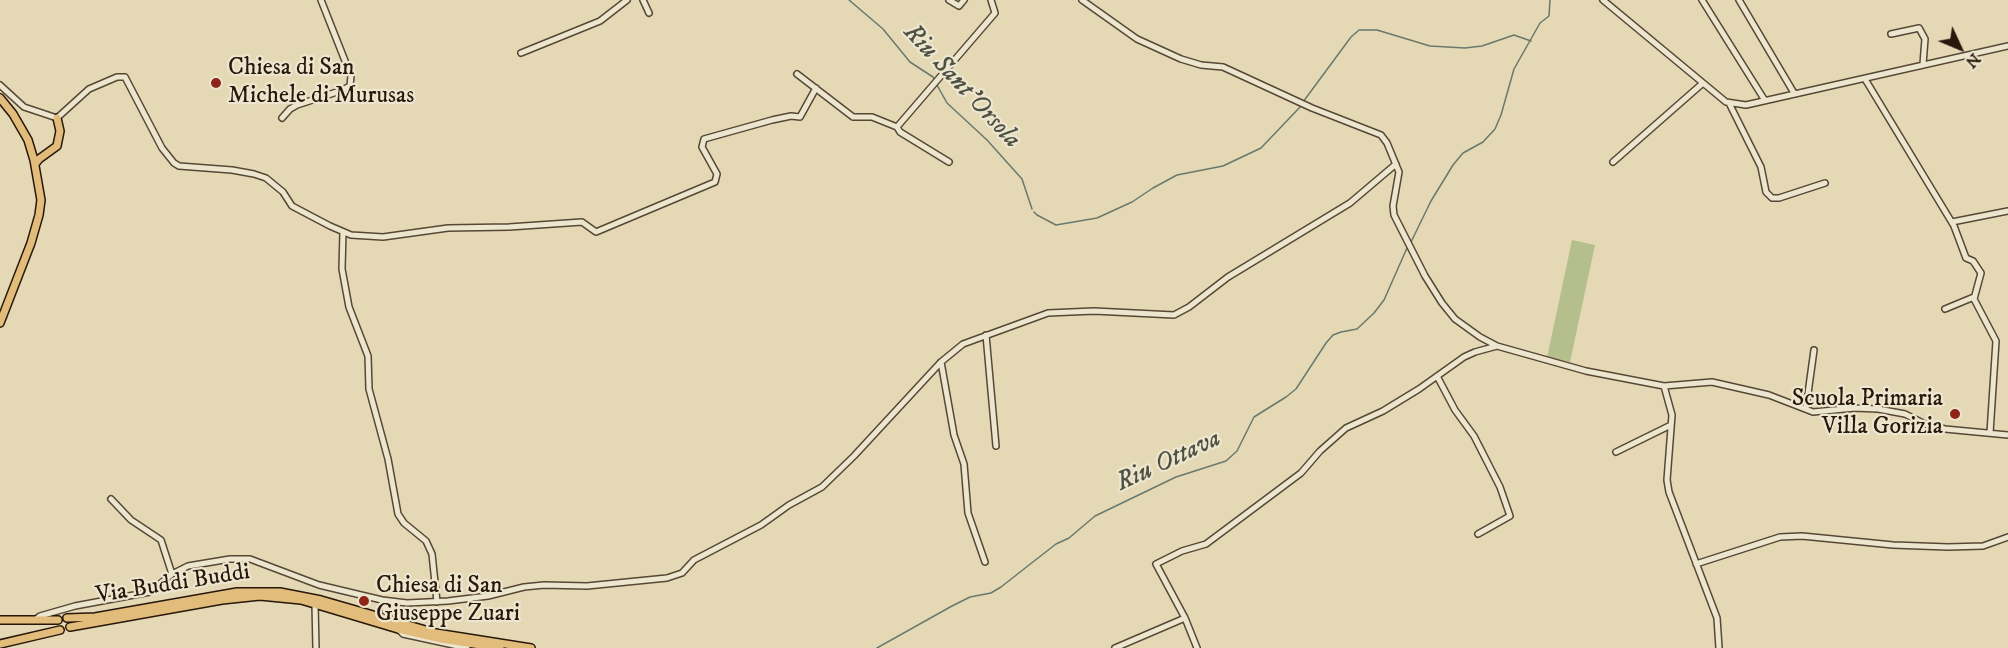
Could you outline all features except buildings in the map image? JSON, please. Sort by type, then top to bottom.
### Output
[{"type":"main road","points":[[0,98],[14,114],[28,140],[41,200],[31,243],[0,323]]},
{"type":"main road","points":[[35,164],[54,150],[60,131],[57,118]]},
{"type":"main road","points":[[32,152],[47,154]]},
{"type":"main road","name":"Via Buddi Buddi","points":[[67,618],[101,616],[237,592],[280,592],[436,633],[531,648]]},
{"type":"main road","name":"Via Buddi Buddi","points":[[70,627],[243,597],[279,598],[315,601],[401,632],[500,648]]},
{"type":"main road","points":[[0,620],[67,618],[70,623],[66,631],[60,630],[0,644]]},
{"type":"main road","points":[[58,620],[57,626],[60,630]]},
{"type":"street","points":[[282,118],[297,105],[340,92],[350,86],[351,76],[321,0]]},
{"type":"street","points":[[521,53],[600,21],[607,13],[627,0]]},
{"type":"street","points":[[643,0],[649,13]]},
{"type":"street","points":[[949,0],[959,6],[964,0]]},
{"type":"street","points":[[897,127],[995,13],[991,0]]},
{"type":"street","points":[[1082,0],[1137,39],[1181,59],[1201,65],[1223,67],[1312,108],[1381,135],[1399,172],[1393,206],[1394,214],[1414,254],[1442,303],[1455,319],[1497,346],[1586,371],[1664,386],[1713,382],[1769,395],[1813,412],[1855,408],[1878,409],[1905,414],[1927,425],[1951,430],[2008,435]]},
{"type":"street","points":[[1603,0],[1729,103],[1761,167],[1766,192],[1772,198],[1779,198],[1825,183]]},
{"type":"street","points":[[1702,0],[1764,99]]},
{"type":"street","points":[[1738,0],[1794,93]]},
{"type":"street","points":[[1891,34],[1919,28],[1925,39],[1923,64]]},
{"type":"street","points":[[1729,103],[1746,105],[1764,99],[2008,46]]},
{"type":"street","points":[[797,74],[853,117],[872,117],[897,127],[900,132],[949,162]]},
{"type":"street","points":[[0,85],[24,107],[57,118],[89,89],[117,77],[125,77],[162,148],[174,163],[179,166],[232,170],[266,178],[283,192],[292,206],[343,232],[351,235],[383,237],[448,228],[509,228],[582,222],[596,232],[715,182],[717,174],[702,147],[704,140],[771,120],[800,117],[816,88]]},
{"type":"street","points":[[1864,79],[1952,222],[1966,258],[1973,261],[1981,273],[1974,298],[1996,341],[1990,433]]},
{"type":"street","points":[[1613,162],[1702,83]]},
{"type":"street","points":[[36,619],[75,606],[150,592],[172,574],[188,566],[230,559],[250,559],[318,585],[382,600],[407,603],[488,596],[534,586],[587,586],[667,578],[682,573],[694,560],[760,525],[789,505],[822,487],[854,456],[941,362],[963,344],[1048,313],[1094,311],[1174,315],[1189,308],[1242,269],[1350,203],[1396,164]]},
{"type":"street","points":[[1952,222],[2008,211]]},
{"type":"street","points":[[343,232],[342,269],[349,307],[368,356],[369,389],[388,459],[398,514],[404,523],[426,541],[432,554],[437,602]]},
{"type":"street","points":[[1945,309],[1974,298]]},
{"type":"street","points":[[986,335],[996,446]]},
{"type":"street","points":[[1197,648],[1185,618],[1156,564],[1182,551],[1206,544],[1301,473],[1320,451],[1346,428],[1383,411],[1469,354],[1497,346]]},
{"type":"street","points":[[1806,408],[1814,350]]},
{"type":"street","points":[[941,362],[954,435],[964,464],[968,513],[985,562]]},
{"type":"street","points":[[1437,376],[1455,410],[1474,436],[1495,476],[1510,516],[1478,534]]},
{"type":"street","points":[[1664,386],[1670,406],[1671,425],[1667,480],[1669,492],[1717,618],[1719,648]]},
{"type":"street","points":[[1616,452],[1671,425]]},
{"type":"street","points":[[111,500],[131,520],[161,540],[172,574]]},
{"type":"street","points":[[1696,564],[1780,537],[1802,536],[1893,546],[1948,547],[1983,546],[2008,537]]},
{"type":"street","points":[[316,648],[315,601],[318,585]]},
{"type":"street","points":[[382,600],[390,621]]},
{"type":"street","points":[[1115,648],[1185,618]]},
{"type":"street","points":[[401,632],[467,648]]},
{"type":"green space","points":[[1572,240],[1595,245],[1570,362],[1547,358]]},
{"type":"waterway","name":"Riu Sant'Orsola","points":[[849,0],[883,29],[910,62],[933,77],[935,81]]},
{"type":"waterway","name":"Riu Ottava","points":[[1411,242],[1431,201],[1453,165],[1463,153],[1483,142],[1495,129],[1514,69],[1540,23],[1549,16],[1550,0]]},
{"type":"waterway","name":"Riu Sant'Orsola","points":[[1303,102],[1351,37],[1359,30],[1377,30],[1430,46],[1465,48],[1482,46],[1514,35],[1531,41]]},
{"type":"waterway","name":"Riu Sant'Orsola","points":[[937,85],[947,103],[987,140],[1022,179],[1032,209]]},
{"type":"waterway","name":"Riu Sant'Orsola","points":[[1034,212],[1056,225],[1097,218],[1132,202],[1177,175],[1223,166],[1261,148],[1301,106]]},
{"type":"waterway","name":"Riu Ottava","points":[[877,648],[970,597],[991,593],[1001,587],[1056,544],[1069,538],[1095,516],[1176,477],[1226,461],[1237,451],[1254,417],[1296,389],[1333,335],[1357,329],[1374,313],[1384,300],[1407,248]]},
{"type":"place","name":"Chiesa di San Michele di Murusas","points":[[216,83]]},
{"type":"place","name":"Scuola Primaria Villa Gorizia","points":[[1955,414]]},
{"type":"place","name":"Chiesa di San Giuseppe Zuari","points":[[364,601]]}]
